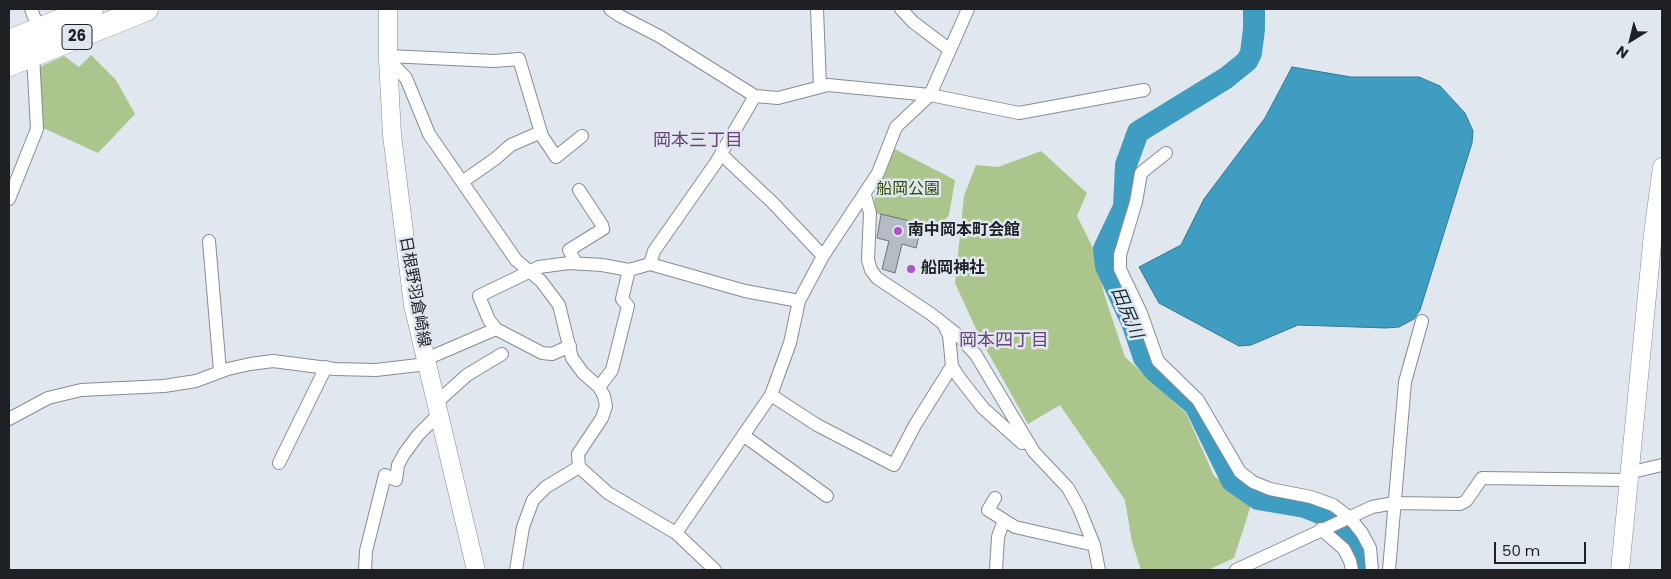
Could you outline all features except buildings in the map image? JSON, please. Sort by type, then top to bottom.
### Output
[{"type":"highway","name":"26","points":[[9,42],[35,19],[91,9]]},
{"type":"highway","name":"26","points":[[9,64],[146,9]]},
{"type":"main road","name":"日根野羽倉崎線","points":[[388,9],[388,58],[392,135],[413,305],[476,570]]},
{"type":"main road","points":[[1620,570],[1628,477],[1662,167]]},
{"type":"street","points":[[610,9],[659,36],[755,96],[778,98],[828,85],[930,95],[1019,113],[1144,90]]},
{"type":"street","points":[[817,9],[820,86]]},
{"type":"street","points":[[902,9],[913,22],[950,50]]},
{"type":"street","points":[[676,533],[771,395],[790,343],[799,301],[823,256],[878,173],[896,127],[930,95],[968,9]]},
{"type":"street","points":[[9,199],[37,129],[33,55]]},
{"type":"street","points":[[388,58],[494,61],[519,59],[541,132],[556,157],[582,136]]},
{"type":"street","points":[[388,58],[406,78],[428,134],[516,260],[541,281],[559,305],[572,358],[583,373],[599,387],[606,406],[602,418],[578,454],[579,467],[608,493],[676,533],[715,570]]},
{"type":"street","points":[[650,264],[654,251],[721,154],[755,96]]},
{"type":"street","points":[[462,182],[496,160],[511,144],[541,132]]},
{"type":"street","points":[[1166,153],[1141,173],[1136,202],[1120,254],[1120,269],[1141,313],[1158,361],[1198,400],[1240,472],[1253,482],[1270,490],[1312,496],[1333,505],[1349,516],[1362,533],[1370,548],[1372,570]]},
{"type":"street","points":[[721,154],[773,202],[823,256]]},
{"type":"street","points":[[576,263],[570,250],[603,230],[602,225],[579,190]]},
{"type":"street","points":[[864,195],[870,213],[868,260],[871,270],[877,278],[944,324],[976,355],[1034,452]]},
{"type":"street","points":[[209,241],[220,371]]},
{"type":"street","points":[[570,346],[552,354],[542,352],[496,329],[489,320],[479,296],[539,267],[576,263],[629,270],[650,264],[745,291],[799,301]]},
{"type":"street","points":[[599,387],[612,370],[628,306],[622,299],[629,270]]},
{"type":"street","points":[[1389,570],[1405,382],[1422,320]]},
{"type":"street","points":[[944,324],[949,335],[952,366],[983,408],[1034,452],[1068,488],[1079,508],[1094,546],[1099,570]]},
{"type":"street","points":[[9,420],[48,398],[81,390],[164,386],[196,381],[220,371],[273,361],[376,370],[427,362],[496,329]]},
{"type":"street","points":[[365,570],[366,551],[385,475],[396,480],[398,465],[404,454],[466,374],[502,354]]},
{"type":"street","points":[[771,395],[817,425],[894,464],[915,425],[952,366]]},
{"type":"street","points":[[279,463],[326,367]]},
{"type":"street","points":[[743,435],[827,496]]},
{"type":"street","points":[[1236,570],[1349,516],[1372,507],[1394,503],[1460,504],[1466,501],[1482,478],[1628,477],[1662,466]]},
{"type":"street","points":[[516,570],[523,527],[533,500],[546,487],[579,467]]},
{"type":"street","points":[[995,498],[988,510],[1015,527],[1094,546]]},
{"type":"street","points":[[996,570],[998,537],[1004,520]]},
{"type":"street","points":[[1321,529],[1344,549],[1352,570]]},
{"type":"green space","points":[[91,55],[116,80],[135,114],[98,153],[41,127],[35,69],[64,56],[79,67]]},
{"type":"green space","name":"船岡公園","points":[[893,148],[955,180],[949,215],[938,228],[874,213],[875,191],[881,171]]},
{"type":"green space","points":[[1041,151],[1087,193],[1077,216],[1093,248],[1105,297],[1125,357],[1186,413],[1214,476],[1251,505],[1234,558],[1208,570],[1141,570],[1132,542],[1125,500],[1060,405],[1028,424],[982,342],[955,283],[964,196],[976,165],[998,167]]},
{"type":"water","points":[[1292,67],[1351,77],[1419,77],[1440,86],[1465,113],[1473,131],[1472,143],[1420,310],[1414,319],[1399,327],[1386,328],[1298,325],[1251,345],[1239,346],[1159,303],[1139,267],[1181,245],[1204,199],[1265,118]]},
{"type":"waterway","name":"田尻川","points":[[1254,9],[1251,53],[1247,61],[1226,78],[1138,132],[1126,165],[1124,207],[1104,249],[1106,266],[1133,325],[1144,358],[1155,371],[1195,405],[1232,481],[1258,499],[1305,507],[1337,520],[1359,546],[1365,570]]},
{"type":"place","name":"南中岡本町会館","points":[[898,231]]},
{"type":"place","name":"船岡神社","points":[[911,269]]},
{"type":"district","name":"岡本三丁目","points":[[698,141]]},
{"type":"district","name":"岡本四丁目","points":[[1004,341]]}]
